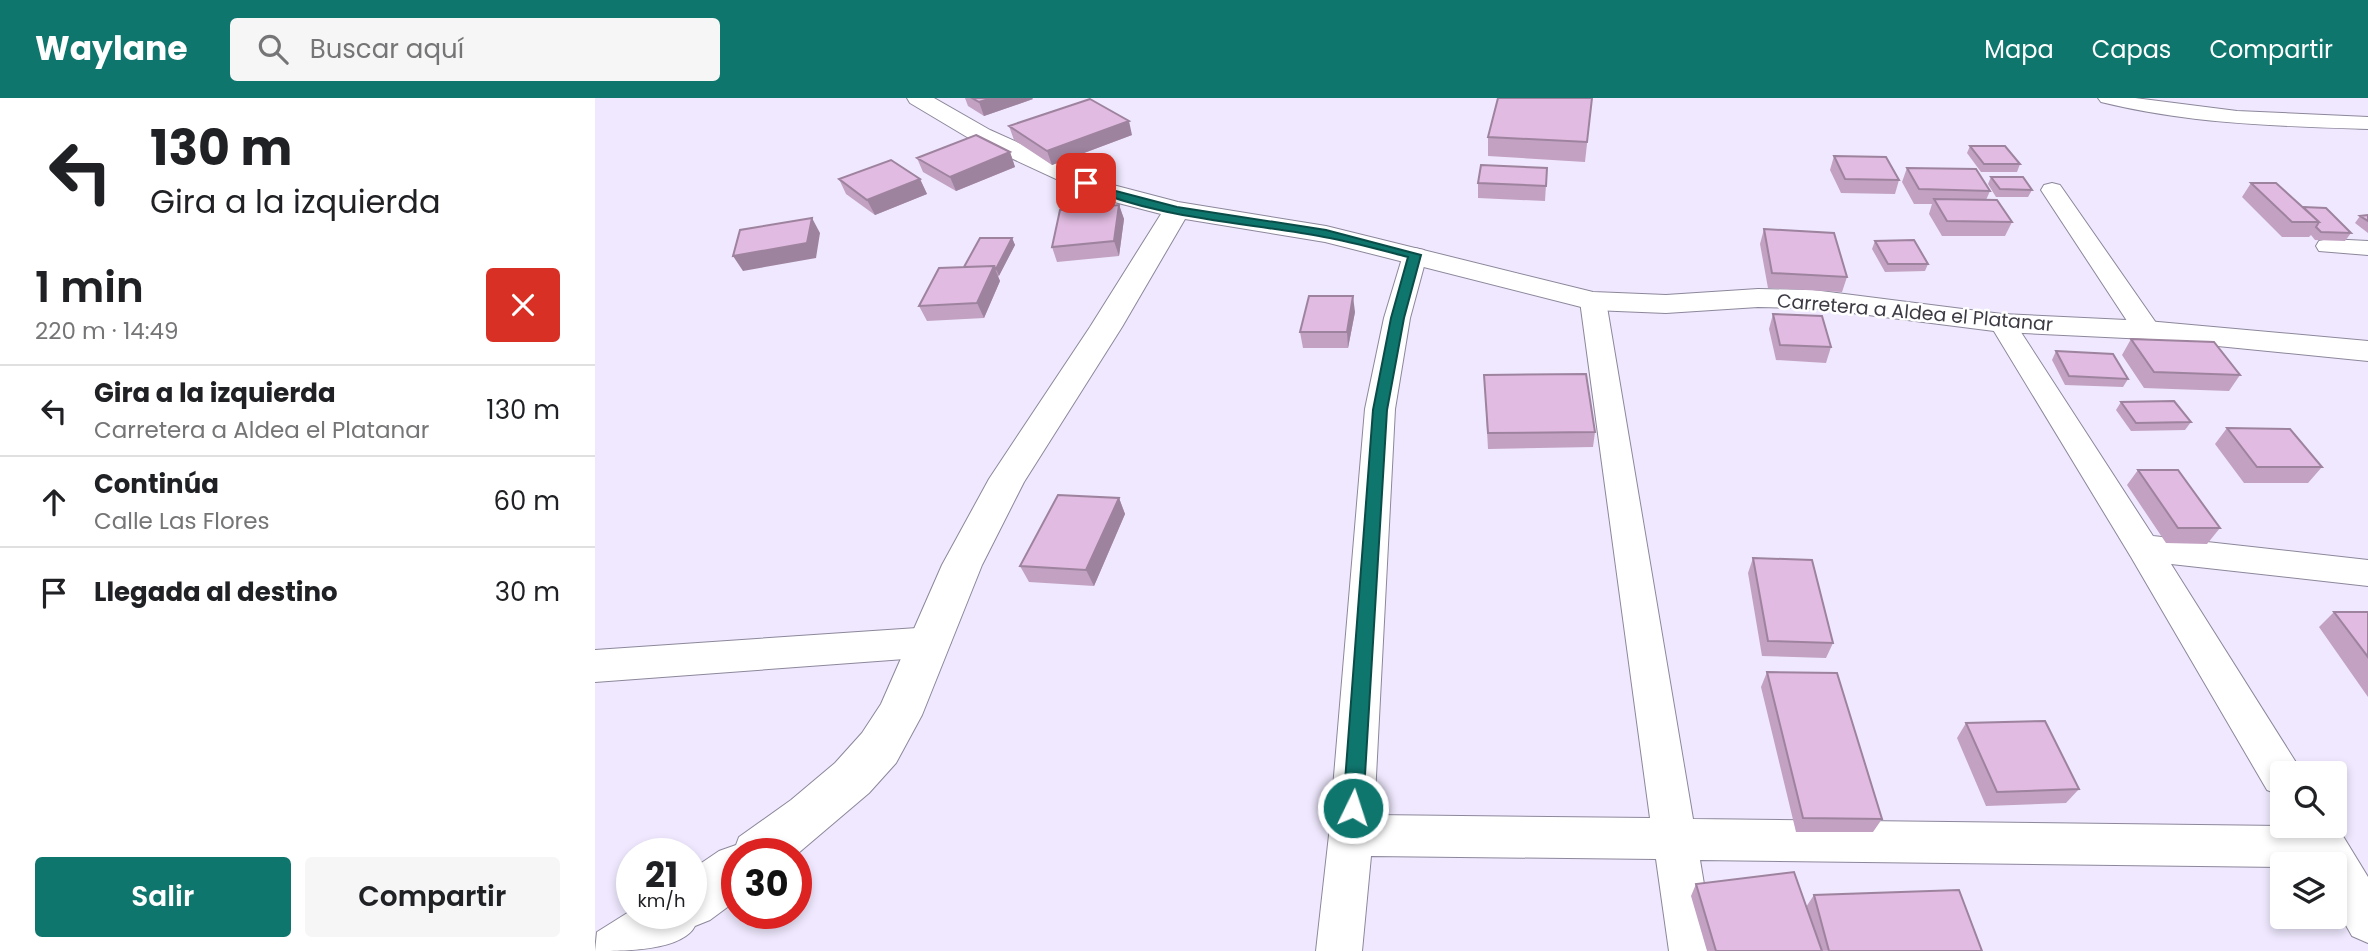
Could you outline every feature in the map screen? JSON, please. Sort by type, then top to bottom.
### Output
[{"type":"street","name":"Carretera a Aldea el Platanar","points":[[918,98],[981,135],[1104,191],[1177,210],[1326,234],[1593,301],[1657,304],[1770,298],[1813,299],[2002,323],[2147,330],[2368,351]]},
{"type":"street","points":[[2108,98],[2204,114],[2368,123]]},
{"type":"street","points":[[2052,190],[2147,330]]},
{"type":"street","points":[[777,838],[843,786],[879,748],[899,715],[932,642],[962,565],[1007,479],[1038,427],[1106,327],[1177,210]]},
{"type":"street","points":[[2328,246],[2368,248]]},
{"type":"street","points":[[1339,951],[1351,835],[1380,410],[1397,318],[1415,255]]},
{"type":"street","points":[[1593,301],[1692,951]]},
{"type":"street","points":[[2002,323],[2272,761]]},
{"type":"street","points":[[2143,548],[2368,573]]},
{"type":"street","points":[[595,666],[932,642]]},
{"type":"street","points":[[1351,835],[1673,839],[2270,836]]},
{"type":"street","points":[[2319,838],[2368,920]]},
{"type":"street","points":[[616,951],[650,929]]},
{"type":"building","points":[[972,98],[992,98],[979,102]]},
{"type":"building","points":[[1498,98],[1592,98],[1587,142],[1488,137]]},
{"type":"building","points":[[1090,99],[1129,121],[1047,151],[1009,126]]},
{"type":"building","points":[[976,135],[1010,152],[950,177],[917,158]]},
{"type":"building","points":[[1970,146],[2005,146],[2020,164],[1984,164]]},
{"type":"building","points":[[1834,156],[1886,157],[1899,180],[1845,179]]},
{"type":"building","points":[[891,160],[920,179],[867,200],[839,179]]},
{"type":"building","points":[[1481,165],[1547,168],[1546,186],[1478,183]]},
{"type":"building","points":[[1907,168],[1976,169],[1990,191],[1919,189]]},
{"type":"building","points":[[1991,177],[2023,177],[2032,190],[2000,189]]},
{"type":"building","points":[[2251,183],[2276,183],[2319,222],[2292,222]]},
{"type":"building","points":[[1934,199],[1997,200],[2012,222],[1947,221]]},
{"type":"building","points":[[1119,205],[1114,241],[1052,247],[1060,210]]},
{"type":"building","points":[[2303,207],[2326,208],[2351,233],[2321,232],[2316,227],[2319,222]]},
{"type":"building","points":[[812,218],[807,243],[733,256],[740,230]]},
{"type":"building","points":[[1764,229],[1834,233],[1847,277],[1772,273]]},
{"type":"building","points":[[980,238],[1012,238],[996,269],[994,266],[964,267]]},
{"type":"building","points":[[1914,240],[1928,264],[1888,264],[1875,241]]},
{"type":"building","points":[[994,266],[977,303],[919,306],[939,268]]},
{"type":"building","points":[[1309,296],[1353,296],[1347,332],[1300,332]]},
{"type":"building","points":[[1773,314],[1822,316],[1831,347],[1780,345]]},
{"type":"building","points":[[2131,339],[2214,342],[2240,375],[2154,372]]},
{"type":"building","points":[[2056,351],[2113,354],[2128,379],[2069,376]]},
{"type":"building","points":[[1586,374],[1595,432],[1488,433],[1484,375]]},
{"type":"building","points":[[2174,401],[2191,422],[2136,423],[2121,402]]},
{"type":"building","points":[[2227,428],[2290,429],[2322,467],[2257,467]]},
{"type":"building","points":[[2138,470],[2178,470],[2220,528],[2178,528]]},
{"type":"building","points":[[1058,495],[1119,498],[1086,570],[1020,566]]},
{"type":"building","points":[[1753,558],[1812,560],[1833,643],[1768,641]]},
{"type":"building","points":[[2334,612],[2368,612],[2368,657]]},
{"type":"building","points":[[1767,672],[1837,673],[1882,819],[1803,818]]},
{"type":"building","points":[[2045,721],[2079,789],[1997,792],[1966,723]]},
{"type":"building","points":[[1794,872],[1822,951],[1716,951],[1696,884]]},
{"type":"building","points":[[1959,890],[1982,951],[1829,951],[1814,895]]},
{"type":"route","points":[[1086,183],[1104,191],[1177,210],[1326,234],[1415,255],[1397,318],[1380,410],[1353,808]]}]
